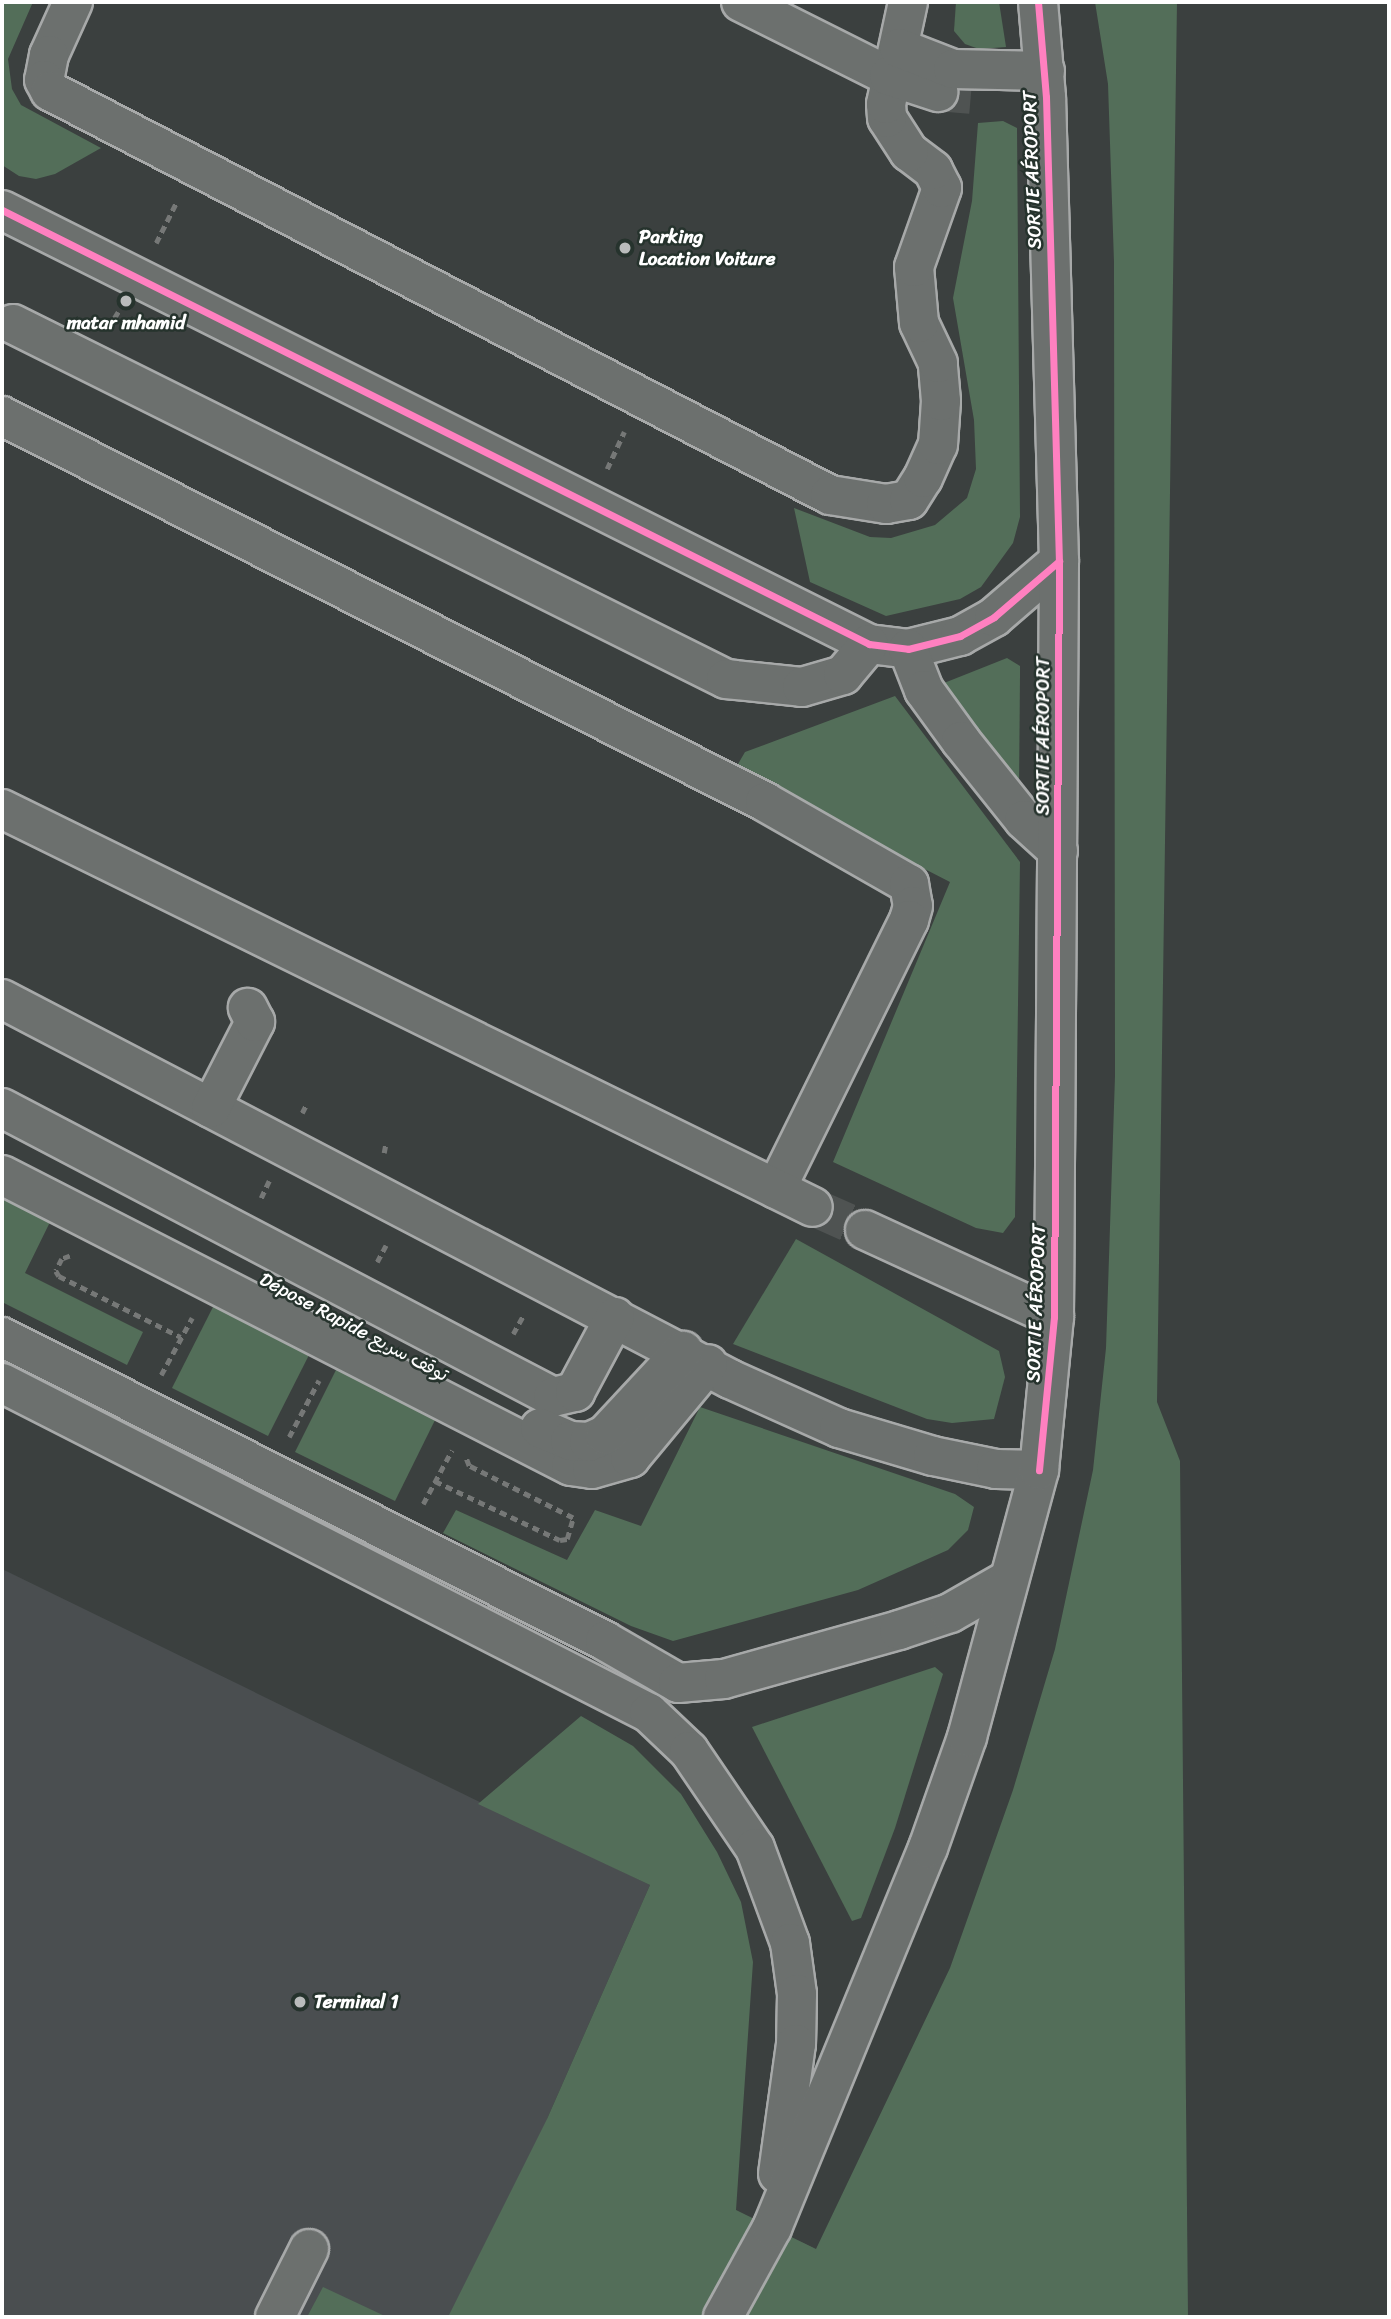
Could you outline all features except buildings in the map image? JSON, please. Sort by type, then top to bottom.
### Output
[{"type":"street","points":[[74,2],[49,55],[44,80],[50,91],[830,495],[858,502],[909,500],[923,478],[938,445],[941,401],[938,363],[919,324],[914,267],[942,187],[933,170],[909,152],[887,118],[894,62],[908,2]]},
{"type":"street","points":[[741,2],[894,62],[955,93],[1045,84]]},
{"type":"street","name":"SORTIE AÉROPORT","points":[[772,2228],[928,1848],[967,1737],[1006,1581],[1039,1470],[1054,1317],[1059,561],[1045,84],[1038,2]]},
{"type":"street","points":[[894,62],[1045,84]]},
{"type":"street","points":[[4,217],[869,643],[908,649],[960,636],[994,617],[1059,561]]},
{"type":"street","points":[[13,324],[726,679],[802,687],[844,674],[869,643]]},
{"type":"street","points":[[2,416],[765,802],[899,874],[909,884],[913,906],[909,920],[776,1189]]},
{"type":"street","points":[[908,649],[924,690],[961,741],[1024,820],[1058,851]]},
{"type":"street","points":[[2,809],[813,1207]]},
{"type":"street","points":[[2,999],[615,1317],[839,1428],[933,1456],[996,1469],[1039,1470]]},
{"type":"street","points":[[211,1108],[255,1022],[248,1008]]},
{"type":"street","points":[[2,1108],[553,1397],[575,1392],[615,1317]]},
{"type":"street","name":"Dépose Rapide توقف سريع","points":[[2,1147],[569,1441],[589,1442],[605,1435],[695,1358]]},
{"type":"street","points":[[2,1175],[571,1466],[592,1469],[630,1458],[695,1358]]},
{"type":"street","points":[[865,1230],[1054,1317]]},
{"type":"street","points":[[2,1337],[605,1641],[678,1683],[724,1679],[899,1629],[950,1613],[1006,1581]]},
{"type":"street","points":[[2,1383],[649,1713],[689,1752],[755,1848],[790,1943],[797,1994],[796,2044],[772,2228],[723,2317]]},
{"type":"street","points":[[649,1713],[678,1683]]},
{"type":"street","points":[[275,2317],[309,2249]]},
{"type":"path","points":[[81,1262],[63,1256],[56,1273],[181,1337]]},
{"type":"path","points":[[302,1412],[316,1385]]},
{"type":"path","points":[[456,1441],[435,1480],[560,1540],[567,1539],[573,1518],[469,1466],[466,1458]]},
{"type":"shaded area","name":"Terminal 1","points":[[2,1569],[650,1885],[547,2119],[956,2317],[2,2317]]},
{"type":"green space","points":[[2,2],[33,2],[8,59],[12,89],[21,105],[101,148],[55,174],[36,179],[19,176],[2,165]]},
{"type":"green space","points":[[956,2],[999,2],[1006,47],[979,49],[965,44],[954,31]]},
{"type":"green space","points":[[1095,2],[1177,2],[1157,1402],[1180,1461],[1188,2317],[448,2317],[547,2119],[650,1885],[478,1804],[581,1716],[633,1746],[681,1794],[717,1852],[741,1902],[753,1962],[736,2210],[816,2249],[950,1968],[1013,1790],[1055,1649],[1093,1470],[1106,1348],[1115,1076],[1114,262],[1108,84]]},
{"type":"green space","points":[[1003,121],[1017,128],[1020,517],[1013,543],[981,587],[960,599],[886,616],[810,582],[794,508],[870,537],[891,538],[935,525],[967,498],[976,469],[974,420],[953,298],[972,201],[978,123]]},
{"type":"green space","points":[[1007,658],[1020,666],[1019,789],[939,685]]},
{"type":"green space","points":[[895,696],[1020,862],[1015,1217],[1003,1233],[976,1228],[833,1162],[950,882],[734,771],[745,752]]},
{"type":"green space","points":[[2,1195],[51,1220],[25,1273],[143,1332],[127,1365],[2,1302]]},
{"type":"green space","points":[[796,1239],[999,1351],[1005,1377],[994,1419],[952,1423],[927,1419],[733,1344]]},
{"type":"green space","points":[[214,1305],[310,1353],[268,1436],[172,1388]]},
{"type":"green space","points":[[338,1366],[437,1416],[395,1501],[295,1452]]},
{"type":"green space","points":[[700,1407],[955,1494],[974,1507],[968,1530],[948,1550],[858,1590],[673,1641],[631,1626],[443,1533],[456,1510],[567,1560],[595,1510],[641,1526]]},
{"type":"green space","points":[[935,1667],[943,1674],[895,1828],[861,1918],[852,1921],[752,1727]]},
{"type":"green space","points":[[323,2287],[387,2317],[307,2317]]},
{"type":"tunnel","points":[[938,92],[971,95]]},
{"type":"tunnel","points":[[813,1207],[865,1230]]},
{"type":"cycle path","points":[[1038,2],[1046,97],[1059,561],[1054,1317],[1039,1470]]},
{"type":"cycle path","points":[[2,210],[869,644],[908,649],[960,636],[994,617],[1059,561]]},
{"type":"place","name":"Parking Location Voiture","points":[[625,248]]},
{"type":"place","name":"matar mhamid","points":[[126,301]]},
{"type":"place","name":"Terminal 1","points":[[300,2002]]}]
